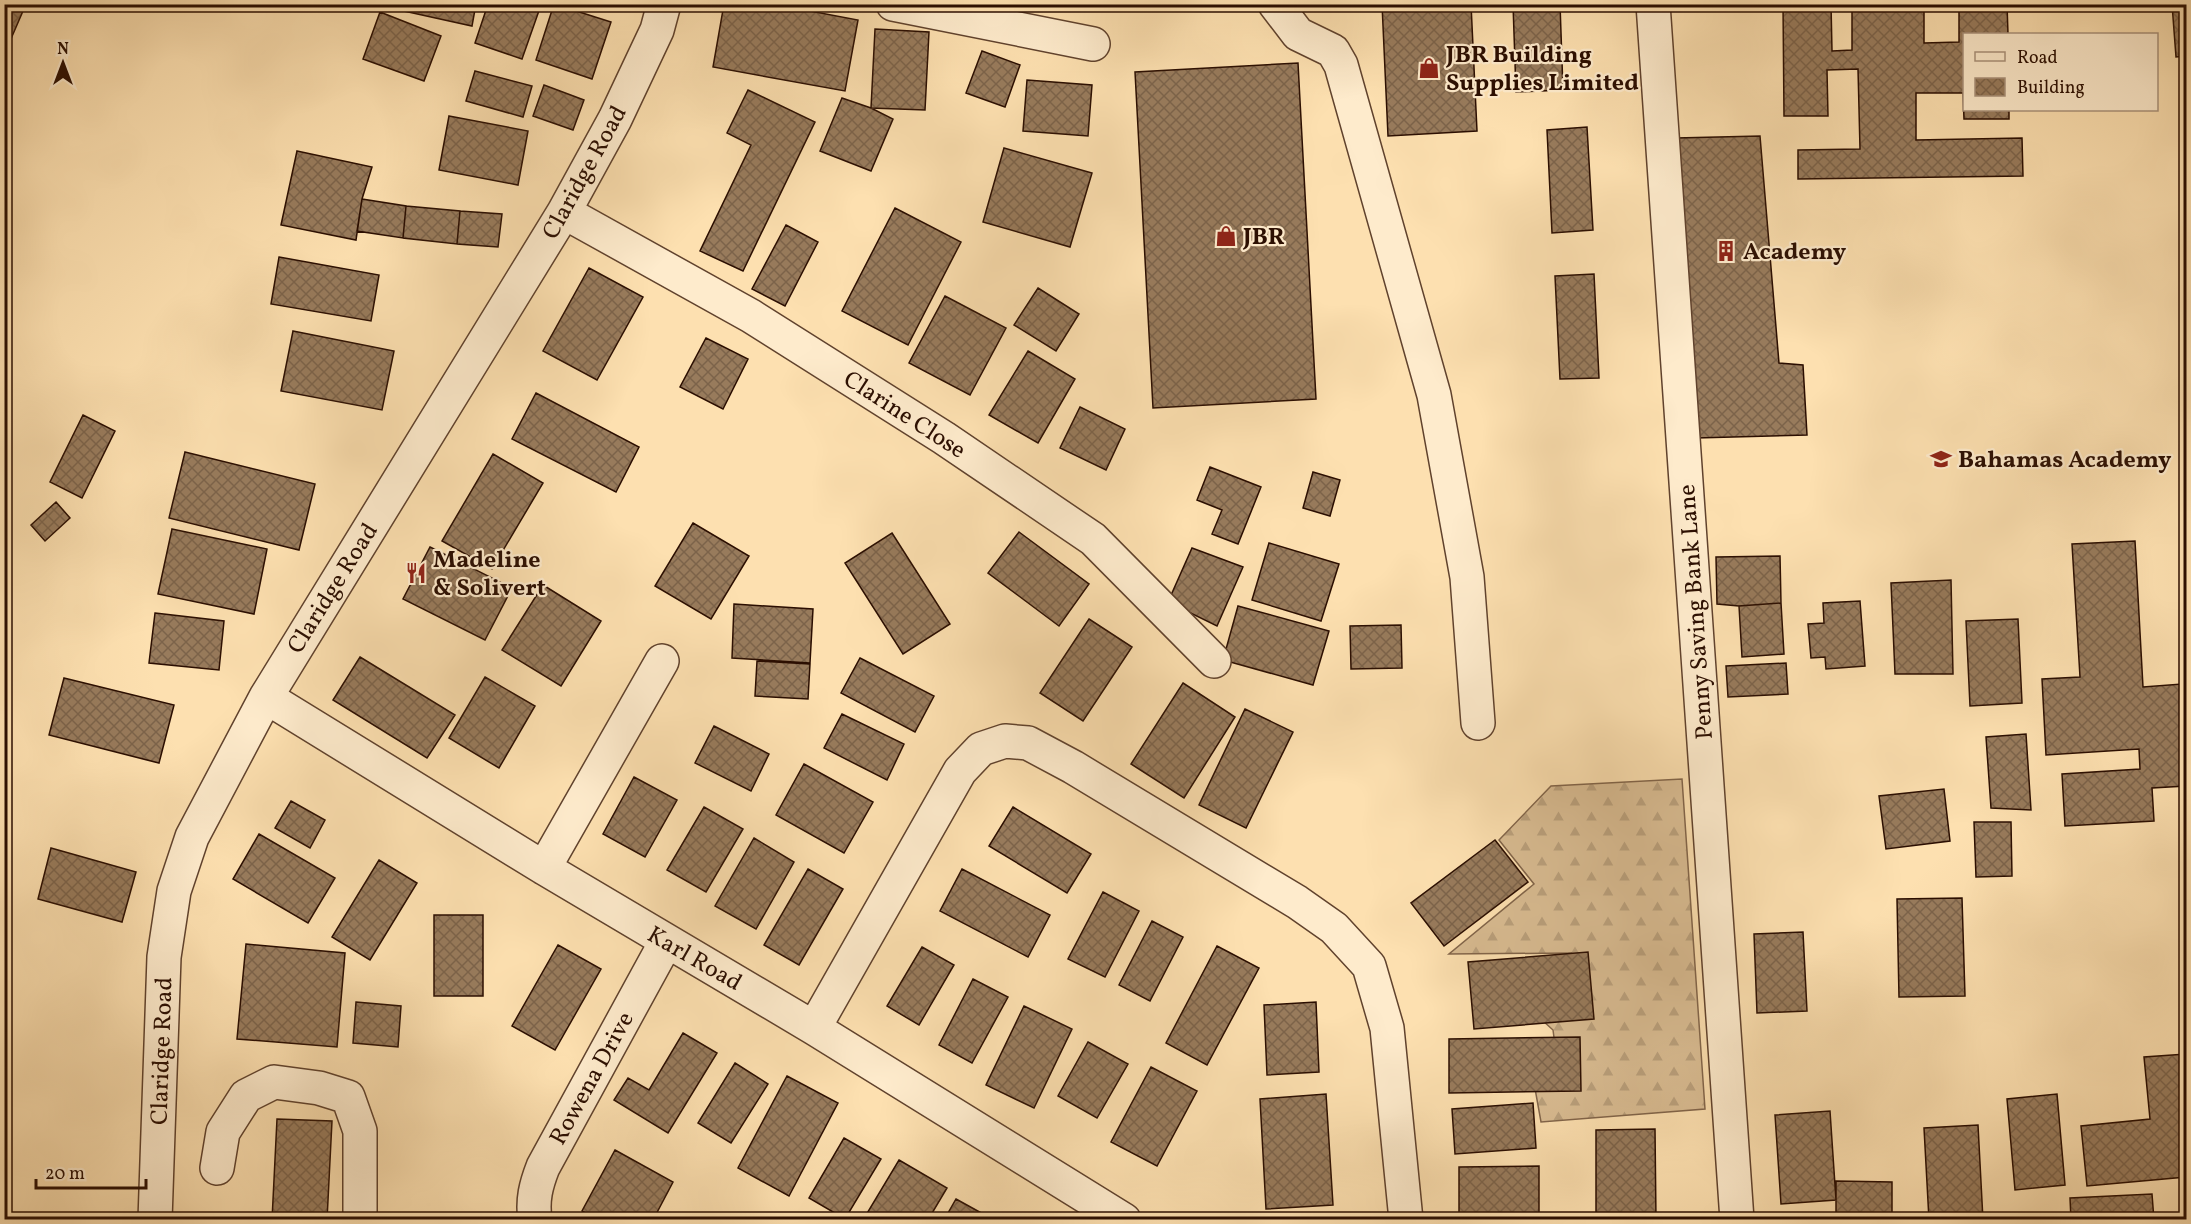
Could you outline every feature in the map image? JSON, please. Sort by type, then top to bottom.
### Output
[{"type":"street","name":"Claridge Road","points":[[155,1220],[164,957],[174,891],[192,837],[266,697],[564,212],[615,119],[657,30],[664,4]]},
{"type":"street","points":[[893,4],[1093,44]]},
{"type":"street","points":[[1275,4],[1298,34],[1333,51],[1341,65],[1434,394],[1467,577],[1478,723]]},
{"type":"street","name":"Penny Saving Bank Lane","points":[[1653,4],[1737,1220]]},
{"type":"street","name":"Clarine Close","points":[[564,212],[751,316],[944,438],[1093,539],[1214,661]]},
{"type":"street","points":[[544,868],[662,661]]},
{"type":"street","name":"Karl Road","points":[[266,697],[666,942],[814,1028],[1124,1220]]},
{"type":"street","points":[[814,1028],[960,771],[981,749],[1005,741],[1028,743],[1073,767],[1297,902],[1334,928],[1369,966],[1387,1028],[1406,1220]]},
{"type":"street","name":"Rowena Drive","points":[[535,1220],[534,1189],[543,1167],[666,942]]},
{"type":"street","points":[[217,1168],[223,1132],[246,1096],[274,1082],[319,1088],[348,1097],[360,1131],[360,1220]]},
{"type":"green space","points":[[1682,779],[1705,1109],[1541,1122],[1534,1083],[1557,1060],[1553,1030],[1530,1009],[1571,953],[1449,954],[1534,884],[1499,840],[1551,786]]},
{"type":"building","points":[[4,4],[26,4],[4,55]]},
{"type":"building","points":[[401,4],[476,4],[472,26],[399,10]]},
{"type":"building","points":[[488,4],[541,5],[522,59],[475,43]]},
{"type":"building","points":[[554,4],[611,22],[592,79],[536,60]]},
{"type":"building","points":[[724,4],[773,4],[858,20],[845,91],[713,67]]},
{"type":"building","name":"JBR Building Supplies Limited","points":[[1382,4],[1471,4],[1477,131],[1388,136]]},
{"type":"building","points":[[1513,4],[1560,4],[1563,90],[1516,92]]},
{"type":"building","name":"Academy","points":[[1783,4],[1831,4],[1832,51],[1852,50],[1852,4],[1924,4],[1924,43],[1959,42],[1959,4],[2007,4],[2008,33],[1963,33],[1963,93],[1916,93],[1916,140],[2022,138],[2023,176],[1798,179],[1798,150],[1860,149],[1858,69],[1827,70],[1828,116],[1784,116]]},
{"type":"building","points":[[2172,4],[2186,4],[2186,56],[2176,57]]},
{"type":"building","points":[[380,12],[441,36],[424,81],[363,59]]},
{"type":"building","points":[[875,29],[929,32],[925,110],[871,108]]},
{"type":"building","points":[[982,51],[1020,65],[1005,107],[966,93]]},
{"type":"building","name":"JBR","points":[[1298,63],[1316,399],[1153,408],[1135,72]]},
{"type":"building","points":[[475,71],[532,86],[523,117],[466,101]]},
{"type":"building","points":[[1027,80],[1092,85],[1088,136],[1023,131]]},
{"type":"building","points":[[544,85],[584,100],[573,130],[533,116]]},
{"type":"building","points":[[748,90],[815,122],[743,271],[700,251],[751,145],[727,133]]},
{"type":"building","points":[[842,98],[893,119],[871,171],[820,151]]},
{"type":"building","name":"Academy","points":[[1964,111],[2009,111],[2009,119],[1964,119]]},
{"type":"building","points":[[449,116],[528,131],[518,185],[439,170]]},
{"type":"building","points":[[1587,127],[1593,230],[1552,233],[1547,130]]},
{"type":"building","name":"Academy","points":[[1760,136],[1779,363],[1803,365],[1807,435],[1696,438],[1676,138]]},
{"type":"building","points":[[1004,148],[1092,173],[1070,247],[983,222]]},
{"type":"building","points":[[297,151],[372,167],[362,199],[356,240],[281,225]]},
{"type":"building","points":[[362,199],[406,206],[403,238],[357,231]]},
{"type":"building","points":[[406,206],[460,211],[457,244],[403,238]]},
{"type":"building","points":[[895,208],[961,242],[908,345],[842,311]]},
{"type":"building","points":[[460,211],[502,214],[498,247],[457,244]]},
{"type":"building","points":[[786,225],[818,242],[785,306],[752,289]]},
{"type":"building","points":[[279,257],[379,275],[371,321],[271,304]]},
{"type":"building","points":[[589,268],[643,297],[597,380],[543,351]]},
{"type":"building","points":[[1594,274],[1599,378],[1560,379],[1555,276]]},
{"type":"building","points":[[1038,288],[1079,314],[1056,351],[1014,325]]},
{"type":"building","points":[[945,296],[1006,328],[970,395],[909,363]]},
{"type":"building","points":[[293,331],[394,351],[382,410],[281,391]]},
{"type":"building","points":[[706,338],[748,359],[723,409],[680,387]]},
{"type":"building","points":[[1028,351],[1075,379],[1038,443],[989,415]]},
{"type":"building","points":[[536,393],[639,447],[616,492],[512,439]]},
{"type":"building","points":[[1080,407],[1125,429],[1106,470],[1060,448]]},
{"type":"building","points":[[83,415],[115,431],[82,498],[50,482]]},
{"type":"building","points":[[185,452],[315,484],[299,550],[169,518]]},
{"type":"building","points":[[493,454],[543,483],[492,569],[442,541]]},
{"type":"building","points":[[1210,467],[1261,487],[1238,544],[1212,534],[1222,510],[1197,500]]},
{"type":"building","points":[[1313,472],[1340,480],[1330,516],[1303,508]]},
{"type":"building","points":[[56,502],[70,518],[45,541],[31,525]]},
{"type":"building","points":[[693,523],[749,556],[711,619],[655,586]]},
{"type":"building","points":[[172,529],[267,549],[254,614],[158,594]]},
{"type":"building","points":[[1019,532],[1089,584],[1059,626],[988,573]]},
{"type":"building","points":[[892,533],[950,624],[903,654],[845,563]]},
{"type":"building","points":[[2135,541],[2143,687],[2182,684],[2186,786],[2152,788],[2154,821],[2065,826],[2062,774],[2140,769],[2139,749],[2046,755],[2042,679],[2080,677],[2072,544]]},
{"type":"building","points":[[1269,543],[1339,564],[1321,621],[1252,600]]},
{"type":"building","points":[[430,547],[512,588],[485,640],[403,599]]},
{"type":"building","points":[[1192,548],[1243,567],[1217,626],[1168,602]]},
{"type":"building","points":[[1780,556],[1781,603],[1739,606],[1717,604],[1716,557]]},
{"type":"building","points":[[1951,580],[1953,674],[1895,674],[1891,583]]},
{"type":"building","points":[[543,585],[601,621],[561,686],[502,650]]},
{"type":"building","points":[[1860,601],[1865,666],[1826,669],[1825,657],[1811,658],[1808,624],[1824,623],[1823,603]]},
{"type":"building","points":[[1781,603],[1784,654],[1742,657],[1739,606]]},
{"type":"building","points":[[734,604],[813,609],[810,663],[732,658]]},
{"type":"building","points":[[1238,606],[1329,631],[1313,685],[1223,660]]},
{"type":"building","points":[[155,613],[224,621],[219,670],[149,663]]},
{"type":"building","points":[[1089,619],[1132,647],[1083,721],[1040,693]]},
{"type":"building","points":[[2018,619],[2022,703],[1970,706],[1966,621]]},
{"type":"building","points":[[1401,625],[1402,668],[1351,669],[1350,626]]},
{"type":"building","points":[[360,657],[455,715],[427,758],[333,700]]},
{"type":"building","points":[[860,658],[934,696],[915,732],[841,693]]},
{"type":"building","points":[[757,661],[810,664],[808,699],[755,696]]},
{"type":"building","points":[[1786,663],[1788,694],[1728,697],[1726,666]]},
{"type":"building","points":[[485,677],[535,706],[499,768],[449,738]]},
{"type":"building","points":[[64,678],[174,705],[159,763],[49,735]]},
{"type":"building","points":[[1183,683],[1235,717],[1184,798],[1131,764]]},
{"type":"building","points":[[1245,709],[1293,732],[1246,828],[1199,805]]},
{"type":"building","points":[[842,714],[904,744],[887,780],[824,748]]},
{"type":"building","points":[[714,726],[769,754],[751,791],[695,763]]},
{"type":"building","points":[[2026,734],[2031,810],[1991,808],[1986,737]]},
{"type":"building","points":[[804,764],[873,802],[844,853],[776,815]]},
{"type":"building","points":[[634,777],[677,800],[645,857],[603,834]]},
{"type":"building","points":[[1944,789],[1950,841],[1886,849],[1879,796]]},
{"type":"building","points":[[291,801],[325,820],[310,848],[275,828]]},
{"type":"building","points":[[704,807],[743,829],[706,892],[667,870]]},
{"type":"building","points":[[1013,807],[1091,854],[1067,893],[989,846]]},
{"type":"building","points":[[1974,822],[2011,822],[2012,876],[1976,877]]},
{"type":"building","points":[[259,834],[335,878],[308,923],[233,879]]},
{"type":"building","points":[[754,838],[794,862],[756,929],[715,906]]},
{"type":"building","points":[[1495,840],[1528,882],[1444,946],[1411,903]]},
{"type":"building","points":[[51,848],[136,872],[122,922],[38,899]]},
{"type":"building","points":[[379,860],[417,883],[370,960],[332,937]]},
{"type":"building","points":[[808,869],[843,889],[799,965],[764,945]]},
{"type":"building","points":[[962,869],[1050,915],[1028,957],[940,911]]},
{"type":"building","points":[[1103,892],[1139,911],[1105,977],[1068,959]]},
{"type":"building","points":[[1962,898],[1965,996],[1899,997],[1897,899]]},
{"type":"building","points":[[434,915],[483,915],[483,996],[434,996]]},
{"type":"building","points":[[1152,921],[1183,937],[1150,1001],[1119,985]]},
{"type":"building","points":[[1803,932],[1807,1011],[1757,1013],[1754,934]]},
{"type":"building","points":[[246,944],[345,953],[337,1047],[237,1039]]},
{"type":"building","points":[[558,945],[601,969],[555,1050],[512,1026]]},
{"type":"building","points":[[1217,946],[1259,968],[1207,1065],[1166,1043]]},
{"type":"building","points":[[922,947],[954,965],[919,1025],[887,1006]]},
{"type":"building","points":[[1588,952],[1594,1019],[1474,1029],[1468,962]]},
{"type":"building","points":[[973,979],[1008,997],[972,1063],[939,1045]]},
{"type":"building","points":[[356,1002],[401,1006],[398,1047],[353,1043]]},
{"type":"building","points":[[1316,1002],[1319,1072],[1267,1075],[1264,1005]]},
{"type":"building","points":[[1024,1006],[1072,1029],[1034,1108],[986,1085]]},
{"type":"building","points":[[683,1033],[717,1053],[668,1133],[614,1100],[628,1078],[649,1090]]},
{"type":"building","points":[[1580,1037],[1581,1091],[1449,1093],[1449,1039]]},
{"type":"building","points":[[1088,1042],[1128,1064],[1097,1118],[1058,1096]]},
{"type":"building","points":[[2186,1054],[2186,1177],[2087,1186],[2081,1126],[2150,1119],[2144,1057]]},
{"type":"building","points":[[735,1063],[768,1084],[731,1143],[698,1123]]},
{"type":"building","points":[[1151,1067],[1197,1091],[1157,1166],[1111,1142]]},
{"type":"building","points":[[787,1076],[838,1103],[789,1196],[738,1168]]},
{"type":"building","points":[[1326,1094],[1333,1205],[1266,1209],[1260,1099]]},
{"type":"building","points":[[2057,1094],[2065,1185],[2015,1190],[2007,1099]]},
{"type":"building","points":[[1533,1103],[1536,1148],[1455,1154],[1452,1109]]},
{"type":"building","points":[[1830,1111],[1836,1200],[1781,1204],[1775,1115]]},
{"type":"building","points":[[277,1119],[332,1121],[327,1220],[272,1220]]},
{"type":"building","points":[[1978,1125],[1983,1220],[1929,1220],[1924,1128]]},
{"type":"building","points":[[1655,1129],[1656,1220],[1573,1220],[1596,1219],[1596,1130]]},
{"type":"building","points":[[844,1138],[881,1159],[845,1219],[809,1198]]},
{"type":"building","points":[[615,1150],[673,1182],[653,1220],[598,1220],[582,1211]]},
{"type":"building","points":[[899,1160],[947,1188],[928,1220],[863,1220]]},
{"type":"building","points":[[1539,1166],[1539,1220],[1459,1220],[1459,1167]]},
{"type":"building","points":[[1836,1181],[1892,1182],[1892,1220],[1836,1220]]},
{"type":"building","points":[[2152,1194],[2154,1220],[2071,1220],[2070,1198]]},
{"type":"building","points":[[956,1199],[994,1220],[944,1220]]},
{"type":"building","points":[[400,1214],[447,1214],[447,1220],[400,1220]]},
{"type":"place","name":"JBR Building Supplies Limited","points":[[1429,68]]},
{"type":"place","name":"JBR","points":[[1226,236]]},
{"type":"place","name":"Academy","points":[[1726,251]]},
{"type":"place","name":"Bahamas Academy","points":[[1941,459]]},
{"type":"place","name":"Madeline & Solivert","points":[[416,573]]}]
